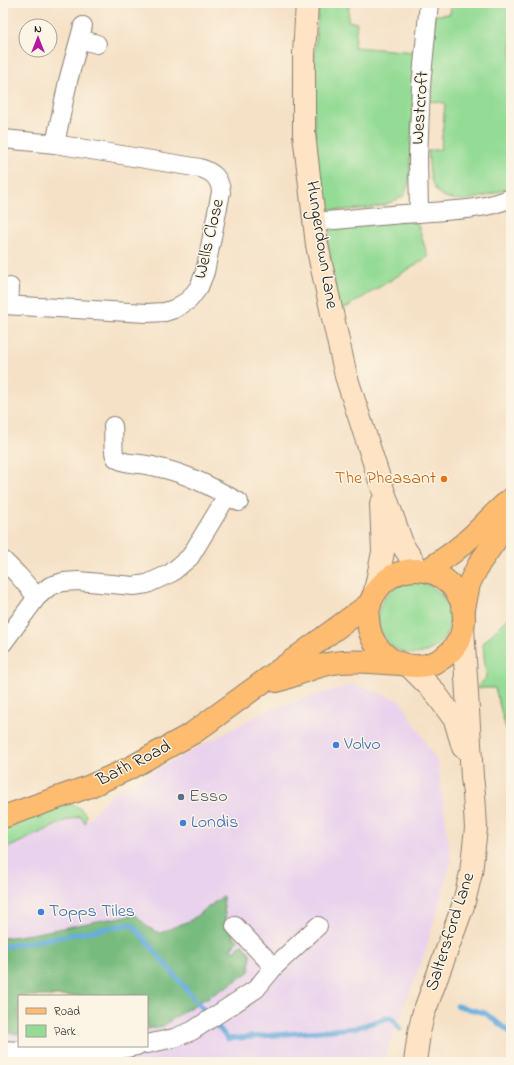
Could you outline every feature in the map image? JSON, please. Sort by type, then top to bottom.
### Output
[{"type":"main road","name":"Hungerdown Lane","points":[[307,3],[304,54],[304,134],[321,264],[346,376],[380,481],[403,546],[423,570]]},
{"type":"main road","name":"Hungerdown Lane","points":[[372,598],[383,552],[380,481]]},
{"type":"main road","points":[[511,499],[501,507],[472,537],[446,558],[423,570],[401,572],[386,579],[372,598],[367,621],[371,637],[380,651],[393,661],[405,665],[426,665],[442,659],[449,654],[459,640],[469,584],[479,564],[511,518]]},
{"type":"main road","points":[[423,570],[448,582],[459,596],[463,618]]},
{"type":"main road","name":"Bath Road","points":[[3,817],[88,787],[128,769],[193,733],[254,689],[372,598]]},
{"type":"main road","name":"Saltersford Lane","points":[[415,1062],[423,1015],[463,906],[471,873],[476,828],[463,618]]},
{"type":"main road","name":"Bath Road","points":[[254,689],[299,672],[329,664],[358,662],[405,665]]},
{"type":"main road","name":"Saltersford Lane","points":[[405,665],[433,690],[455,720],[472,776]]},
{"type":"street","name":"Westcroft","points":[[419,213],[418,157],[421,86],[429,3]]},
{"type":"street","points":[[55,144],[68,81],[87,36]]},
{"type":"street","name":"Wells Close","points":[[3,139],[55,144],[200,168],[227,181],[221,187],[203,280],[194,294],[182,305],[165,312],[147,313],[6,305]]},
{"type":"street","points":[[315,222],[462,210],[501,202],[511,198]]},
{"type":"street","points":[[6,305],[10,287]]},
{"type":"street","points":[[3,643],[37,597],[50,586],[62,582],[93,581],[134,586],[147,584],[161,579],[181,566],[190,557],[233,499],[199,480],[182,474],[155,466],[125,462],[116,458],[114,453],[114,426]]},
{"type":"street","points":[[3,560],[37,597]]},
{"type":"street","points":[[235,926],[274,967]]},
{"type":"street","points":[[148,1044],[174,1038],[192,1031],[256,989],[274,967],[318,926]]},
{"type":"street","points":[[3,1050],[100,1052],[131,1047]]},
{"type":"shaded area","points":[[354,684],[401,701],[438,763],[451,862],[425,952],[383,1062],[3,1062],[3,850],[80,815],[85,823],[111,794],[270,709]]},
{"type":"green space","points":[[319,3],[349,3],[348,21],[357,23],[354,47],[416,52],[409,183],[404,196],[392,202],[369,208],[333,210],[324,206],[319,198],[314,116],[315,53]]},
{"type":"green space","points":[[451,3],[511,3],[511,186],[481,197],[458,200],[447,198],[439,193],[433,185],[429,168],[428,151],[441,149],[445,103],[428,101],[435,15],[450,14]]},
{"type":"green space","points":[[405,221],[417,222],[428,257],[339,312],[326,231],[331,227]]},
{"type":"green space","points":[[414,582],[428,585],[440,592],[447,604],[450,618],[447,632],[440,644],[428,651],[414,654],[400,651],[388,644],[381,632],[378,618],[381,604],[388,592],[400,585]]},
{"type":"green space","points":[[511,615],[511,733],[507,733],[495,688],[476,688],[486,678],[483,643]]},
{"type":"green space","points":[[69,803],[80,808],[86,815],[85,823],[80,816],[65,821],[3,850],[3,822]]},
{"type":"green space","points":[[223,896],[228,926],[238,941],[231,948],[234,951],[243,944],[251,955],[249,972],[228,986],[184,1011],[163,1026],[148,1029],[148,995],[18,995],[18,1034],[3,1032],[3,938],[136,915],[149,928],[160,933],[191,920]]},
{"type":"waterway","points":[[3,947],[132,924],[228,1039],[355,1028],[391,1017],[400,1029]]},
{"type":"waterway","points":[[457,1006],[485,1013],[511,1033]]},
{"type":"place","name":"The Pheasant","points":[[444,479]]},
{"type":"place","name":"Volvo","points":[[336,745]]},
{"type":"place","name":"Esso","points":[[181,797]]},
{"type":"place","name":"Londis","points":[[183,823]]},
{"type":"place","name":"Topps Tiles","points":[[41,912]]}]
